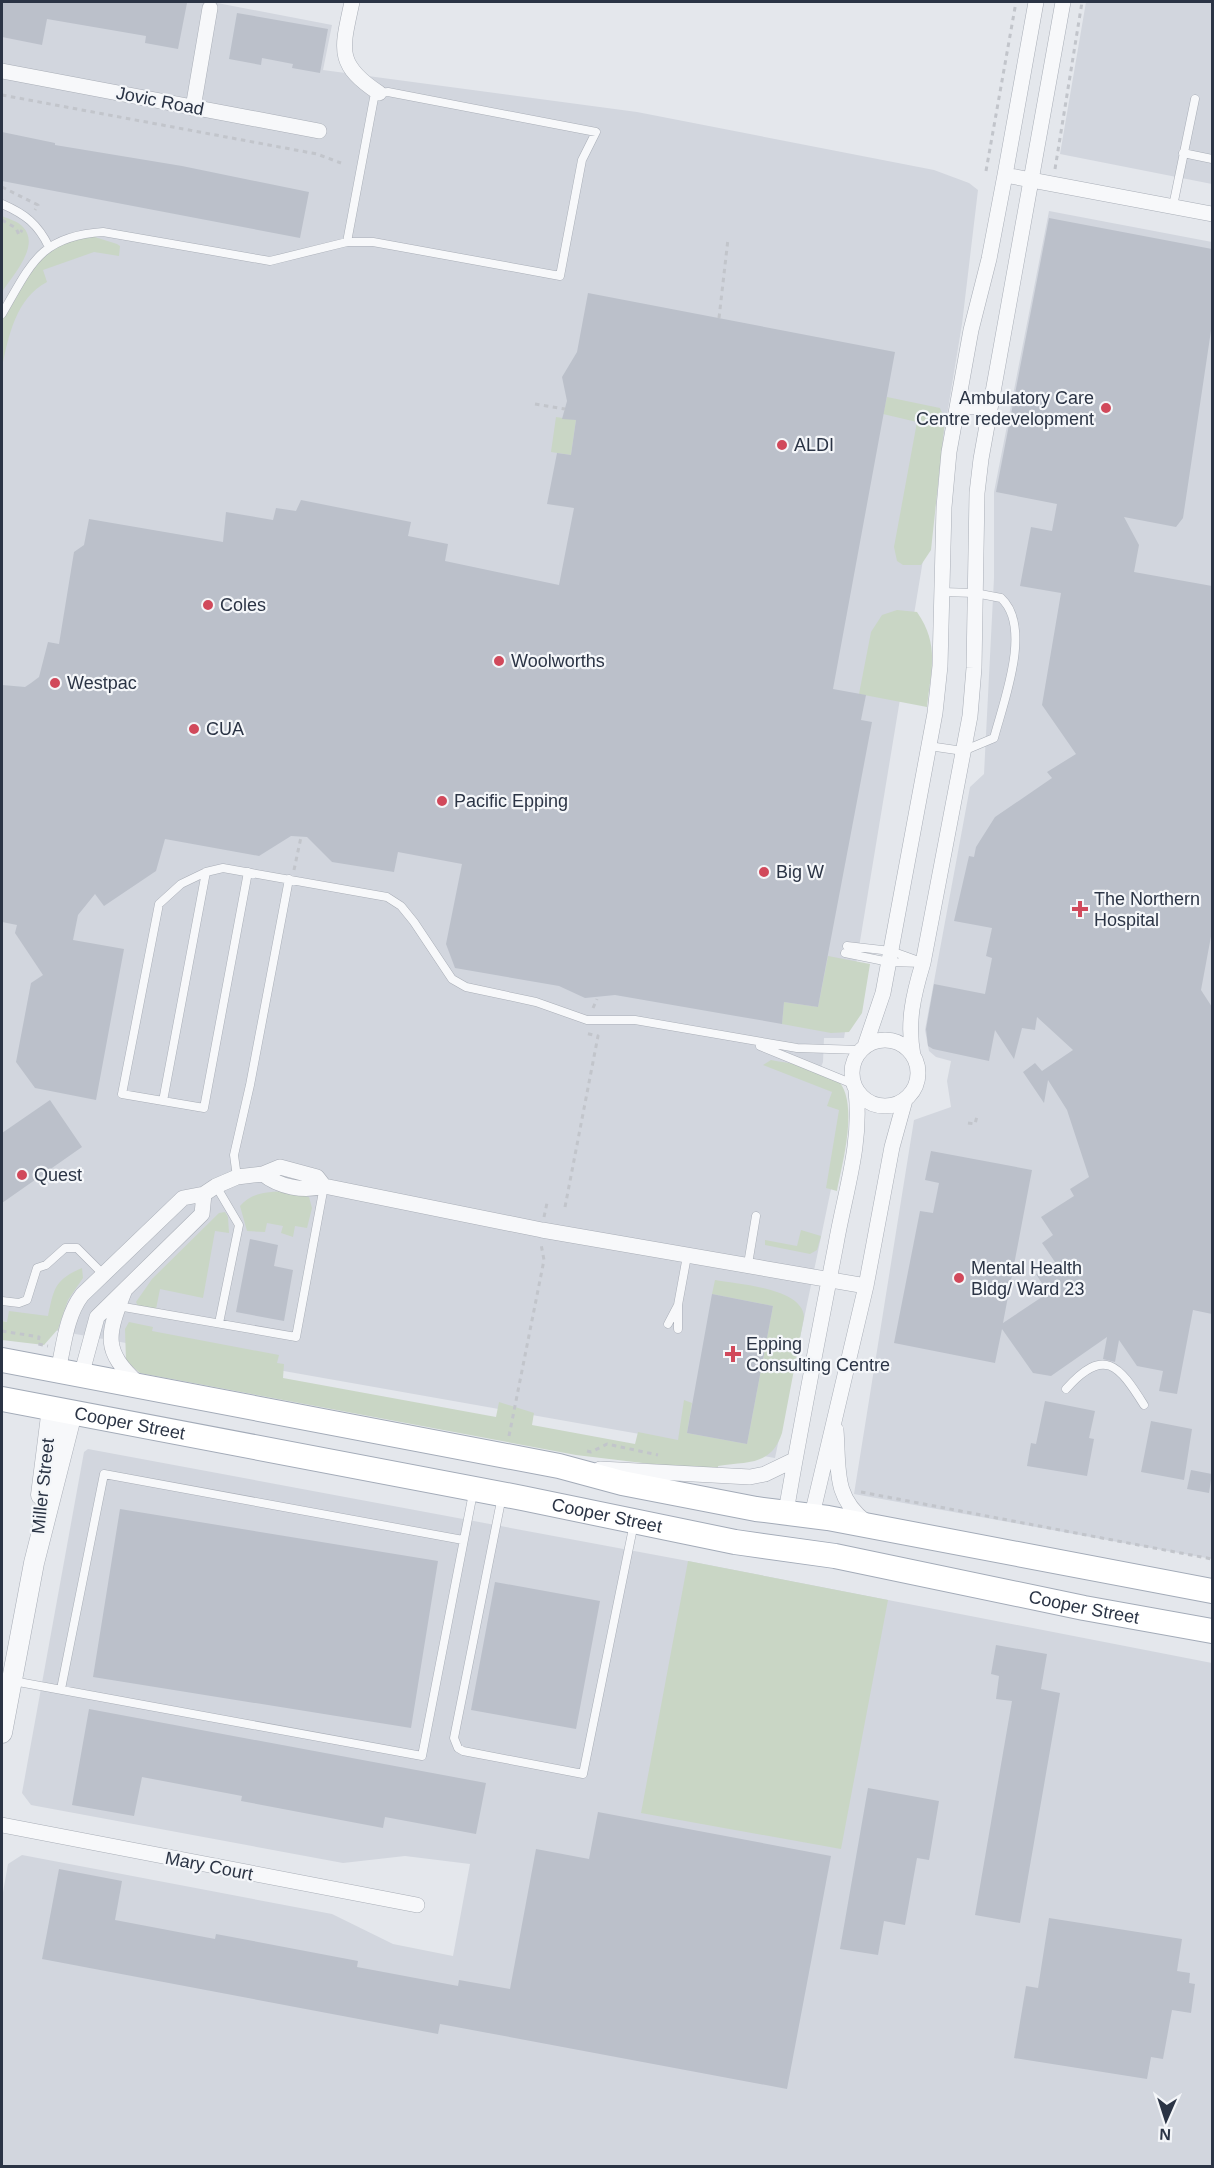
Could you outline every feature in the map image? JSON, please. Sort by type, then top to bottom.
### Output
[{"type":"main road","name":"Cooper Street","points":[[2,1360],[68,1365],[144,1388],[558,1466],[633,1485],[812,1515],[1212,1591]]},
{"type":"main road","points":[[62,1411],[68,1365]]},
{"type":"main road","name":"Cooper Street","points":[[2,1399],[779,1549],[806,1551],[1084,1608],[1212,1631]]},
{"type":"main road","points":[[779,1549],[786,1512]]},
{"type":"main road","points":[[806,1551],[812,1515]]},
{"type":"street","points":[[352,2],[344,45],[345,59],[356,77],[379,93]]},
{"type":"street","points":[[786,1512],[829,1278],[855,1157],[859,1113],[852,1066],[872,1032],[890,956],[929,746],[940,666],[945,484],[957,404],[1005,175],[1035,2]]},
{"type":"street","points":[[812,1515],[866,1286],[892,1147],[905,1100],[917,1079],[909,1017],[912,998],[923,963],[963,751],[973,677],[977,493],[1063,2]]},
{"type":"street","points":[[193,108],[210,8]]},
{"type":"street","name":"Jovic Road","points":[[2,71],[319,131]]},
{"type":"street","points":[[1005,175],[1212,214]]},
{"type":"street","points":[[863,1048],[875,1041],[897,1042],[913,1056]]},
{"type":"street","points":[[855,1088],[862,1098],[879,1106],[888,1106],[905,1100]]},
{"type":"street","points":[[68,1365],[74,1305],[103,1274],[183,1198],[210,1190],[237,1177],[263,1174],[275,1184],[313,1190],[324,1186],[542,1230],[866,1286]]},
{"type":"street","points":[[68,1365],[97,1317],[117,1301],[202,1214],[210,1190]]},
{"type":"street","points":[[117,1301],[111,1329],[113,1354],[121,1368],[144,1388]]},
{"type":"street","name":"Miller Street","points":[[2,1733],[62,1411]]},
{"type":"street","points":[[835,1415],[842,1493],[853,1512],[872,1527]]},
{"type":"street","points":[[558,1466],[730,1477],[765,1474],[794,1460]]},
{"type":"street","name":"Mary Court","points":[[2,1826],[417,1905]]},
{"type":"lane","points":[[2,314],[35,259],[49,247],[64,237],[103,232],[270,261],[347,242],[389,244],[560,276],[582,160],[596,132],[388,92],[379,93],[373,106],[347,242]]},
{"type":"lane","points":[[1173,206],[1196,99]]},
{"type":"lane","points":[[1183,153],[1212,159]]},
{"type":"lane","points":[[2,204],[32,220],[49,247]]},
{"type":"lane","points":[[957,404],[991,411]]},
{"type":"lane","points":[[929,746],[963,751],[994,738],[1015,653],[1016,634],[1005,602],[1001,598],[975,593],[942,592]]},
{"type":"lane","points":[[248,872],[204,1108],[122,1094],[159,904],[181,884],[206,872],[223,868],[248,872],[289,879],[387,897],[401,906],[457,983],[536,1002],[587,1020],[635,1020],[797,1048],[863,1048]]},
{"type":"lane","points":[[163,1101],[206,872]]},
{"type":"lane","points":[[237,1177],[234,1155],[250,1085],[289,879]]},
{"type":"lane","points":[[846,949],[923,963]]},
{"type":"lane","points":[[747,1041],[855,1088]]},
{"type":"lane","points":[[117,1301],[296,1337],[324,1186]]},
{"type":"lane","points":[[210,1190],[239,1225],[219,1323]]},
{"type":"lane","points":[[748,1264],[756,1216]]},
{"type":"lane","points":[[2,1301],[20,1303],[27,1300],[37,1268],[46,1264],[65,1248],[77,1248],[103,1274]]},
{"type":"lane","points":[[678,1329],[678,1305],[687,1256]]},
{"type":"lane","points":[[668,1324],[678,1305]]},
{"type":"lane","points":[[1066,1389],[1076,1378],[1094,1365],[1105,1365],[1122,1371],[1144,1405]]},
{"type":"lane","points":[[61,1689],[104,1474],[463,1540]]},
{"type":"lane","points":[[12,1681],[422,1756],[473,1490]]},
{"type":"lane","points":[[502,1495],[453,1738],[458,1748],[463,1750],[583,1774],[635,1521]]},
{"type":"path","points":[[986,171],[1016,2]]},
{"type":"path","points":[[1052,183],[1082,2]]},
{"type":"path","points":[[2,95],[316,154],[341,164]]},
{"type":"path","points":[[719,318],[728,239]]},
{"type":"path","points":[[535,404],[565,409]]},
{"type":"path","points":[[289,879],[293,872],[301,837]]},
{"type":"path","points":[[565,1207],[598,1036],[584,1033],[587,1020],[597,999]]},
{"type":"path","points":[[968,1123],[975,1124],[977,1116]]},
{"type":"path","points":[[499,1434],[509,1436],[544,1260],[541,1239]]},
{"type":"path","points":[[2,1331],[39,1337],[38,1344],[68,1365]]},
{"type":"path","points":[[580,1450],[591,1452],[607,1444],[659,1455]]},
{"type":"path","points":[[842,1493],[857,1488],[863,1494],[1212,1559]]},
{"type":"shaded area","name":"Pacific Epping","points":[[2,2],[212,2],[332,25],[323,70],[637,112],[934,170],[969,183],[978,190],[962,324],[844,1038],[824,1038],[823,1062],[814,1084],[833,1092],[846,1117],[775,1458],[2,1321]]},
{"type":"shaded area","points":[[1086,2],[1212,2],[1212,184],[1060,154]]},
{"type":"shaded area","name":"The Northern Hospital","points":[[1049,211],[1212,242],[1212,1559],[854,1494],[914,1120],[951,1107],[947,1081],[951,1061],[936,1057],[929,1051],[925,1030],[970,787],[984,774],[994,578],[994,492]]},
{"type":"shaded area","points":[[88,1449],[688,1561],[1212,1663],[1212,2166],[2,2166],[2,1898],[8,1864],[22,1855],[332,1914],[393,1944],[453,1956],[470,1864],[405,1856],[343,1863],[31,1805],[22,1793],[84,1452]]},
{"type":"green space","points":[[2,216],[21,225],[28,235],[29,243],[23,261],[2,292]]},
{"type":"green space","points":[[82,233],[117,244],[120,246],[119,256],[94,252],[43,270],[47,282],[28,298],[15,319],[2,368],[2,321],[20,283],[35,259]]},
{"type":"green space","points":[[887,397],[940,408],[945,420],[931,550],[921,565],[903,565],[897,561],[894,547],[917,422],[883,414]]},
{"type":"green space","points":[[556,417],[576,420],[571,455],[551,452]]},
{"type":"green space","points":[[897,610],[917,612],[929,636],[932,669],[927,707],[859,694],[871,632],[882,615]]},
{"type":"green space","points":[[828,956],[870,964],[862,1013],[849,1032],[831,1033],[782,1024],[784,1002],[818,1007]]},
{"type":"green space","points":[[771,1060],[821,1071],[835,1078],[843,1087],[847,1100],[848,1132],[837,1191],[826,1188],[839,1110],[827,1106],[832,1092],[763,1065]]},
{"type":"green space","points":[[286,1191],[309,1197],[312,1208],[307,1228],[295,1226],[293,1237],[281,1233],[283,1226],[267,1223],[265,1232],[247,1231],[240,1206],[255,1195]]},
{"type":"green space","points":[[225,1212],[228,1217],[229,1233],[215,1231],[203,1298],[160,1289],[156,1309],[138,1306],[136,1302],[152,1279],[219,1213]]},
{"type":"green space","points":[[801,1230],[821,1236],[817,1250],[810,1254],[765,1245],[765,1240],[797,1246]]},
{"type":"green space","points":[[82,1268],[83,1278],[68,1300],[58,1329],[44,1345],[2,1340],[2,1321],[7,1322],[9,1311],[48,1316],[57,1286],[66,1277]]},
{"type":"green space","points":[[715,1280],[753,1286],[781,1294],[801,1307],[804,1317],[782,1433],[777,1444],[765,1457],[749,1462],[718,1466],[718,1472],[576,1455],[140,1373],[126,1361],[125,1329],[129,1322],[153,1327],[152,1331],[279,1355],[277,1363],[284,1364],[283,1378],[496,1417],[499,1402],[534,1413],[532,1425],[635,1444],[638,1432],[678,1440],[684,1400],[692,1403],[687,1433],[747,1444],[773,1306],[712,1294]]},
{"type":"green space","points":[[688,1561],[888,1600],[841,1849],[641,1813]]},
{"type":"building","points":[[2,2],[187,3],[178,49],[145,43],[146,36],[47,19],[42,45],[2,37]]},
{"type":"building","points":[[237,13],[328,29],[320,73],[292,68],[293,64],[262,58],[261,65],[229,59]]},
{"type":"building","points":[[2,132],[55,143],[55,145],[182,166],[309,192],[300,238],[2,181]]},
{"type":"building","name":"The Northern Hospital","points":[[1049,218],[1212,249],[1212,324],[1183,518],[1176,527],[1124,517],[1139,545],[1134,572],[1212,586],[1212,931],[1201,990],[1212,1007],[1212,1314],[1193,1310],[1177,1394],[1159,1391],[1163,1371],[1137,1366],[1119,1340],[1115,1362],[1103,1359],[1107,1337],[1051,1376],[1033,1373],[1002,1329],[995,1363],[894,1343],[920,1211],[933,1213],[939,1183],[925,1180],[931,1151],[1032,1170],[1003,1323],[1048,1293],[1036,1274],[1055,1262],[1042,1243],[1053,1235],[1041,1217],[1074,1196],[1070,1189],[1089,1177],[1067,1110],[1048,1080],[1044,1103],[1023,1072],[1035,1063],[1042,1071],[1073,1050],[1037,1017],[1035,1030],[1022,1028],[1014,1059],[995,1030],[989,1061],[933,1049],[928,1046],[926,1029],[934,984],[985,994],[992,958],[986,956],[992,928],[954,921],[969,856],[974,857],[976,847],[995,817],[1052,778],[1047,772],[1076,754],[1042,705],[1061,593],[1020,586],[1031,527],[1052,531],[1057,504],[996,492]]},
{"type":"building","points":[[588,293],[895,352],[833,689],[866,695],[861,720],[872,722],[818,1007],[784,1002],[782,1024],[615,995],[585,998],[559,986],[455,968],[446,944],[462,864],[398,852],[394,872],[332,862],[307,837],[291,836],[259,856],[165,839],[156,871],[104,906],[95,894],[78,915],[73,940],[124,949],[96,1100],[35,1088],[16,1062],[31,983],[43,975],[15,933],[17,925],[2,922],[2,685],[25,687],[31,683],[39,677],[48,642],[59,644],[74,552],[84,545],[89,519],[223,542],[226,512],[273,520],[276,508],[296,511],[301,500],[411,522],[408,536],[448,544],[445,561],[559,585],[574,508],[547,504],[557,453],[571,455],[576,420],[562,419],[567,401],[562,377],[577,352]]},
{"type":"building","name":"Quest","points":[[50,1100],[82,1147],[2,1203],[2,1133]]},
{"type":"building","points":[[250,1239],[278,1245],[274,1266],[293,1270],[284,1321],[236,1312]]},
{"type":"building","name":"Epping Consulting Centre","points":[[712,1294],[773,1306],[747,1444],[687,1433]]},
{"type":"building","points":[[1045,1401],[1095,1411],[1089,1438],[1094,1439],[1087,1476],[1027,1466],[1031,1443],[1036,1444]]},
{"type":"building","points":[[1151,1421],[1192,1429],[1184,1480],[1141,1472]]},
{"type":"building","points":[[1191,1470],[1212,1474],[1209,1493],[1187,1489]]},
{"type":"building","points":[[120,1509],[438,1561],[411,1728],[93,1677]]},
{"type":"building","points":[[495,1582],[600,1601],[576,1729],[471,1710]]},
{"type":"building","points":[[996,1645],[1047,1654],[1041,1689],[1060,1693],[1020,1923],[975,1915],[1012,1701],[996,1699],[999,1676],[991,1674]]},
{"type":"building","points":[[89,1709],[486,1783],[476,1834],[385,1817],[383,1828],[241,1801],[242,1796],[142,1777],[134,1816],[72,1805]]},
{"type":"building","points":[[868,1788],[939,1801],[929,1860],[917,1858],[905,1925],[884,1921],[878,1955],[840,1949]]},
{"type":"building","points":[[598,1812],[831,1856],[787,2089],[440,2024],[438,2034],[42,1959],[59,1869],[122,1881],[115,1920],[215,1939],[216,1934],[358,1961],[357,1967],[458,1986],[459,1980],[510,1989],[536,1849],[589,1859]]},
{"type":"building","points":[[1049,1918],[1182,1939],[1177,1971],[1190,1973],[1189,1983],[1195,1984],[1191,2013],[1172,2010],[1163,2059],[1151,2057],[1147,2079],[1014,2058],[1026,1986],[1038,1988]]},
{"type":"place","name":"Ambulatory Care Centre redevelopment","points":[[1106,408]]},
{"type":"place","name":"ALDI","points":[[782,445]]},
{"type":"place","name":"Coles","points":[[208,605]]},
{"type":"place","name":"Woolworths","points":[[499,661]]},
{"type":"place","name":"Westpac","points":[[55,683]]},
{"type":"place","name":"CUA","points":[[194,729]]},
{"type":"place","name":"Pacific Epping","points":[[442,801]]},
{"type":"place","name":"Big W","points":[[764,872]]},
{"type":"place","name":"The Northern Hospital","points":[[1080,909]]},
{"type":"place","name":"Quest","points":[[22,1175]]},
{"type":"place","name":"Mental Health Bldg/ Ward 23","points":[[959,1278]]},
{"type":"place","name":"Epping Consulting Centre","points":[[733,1354]]}]
